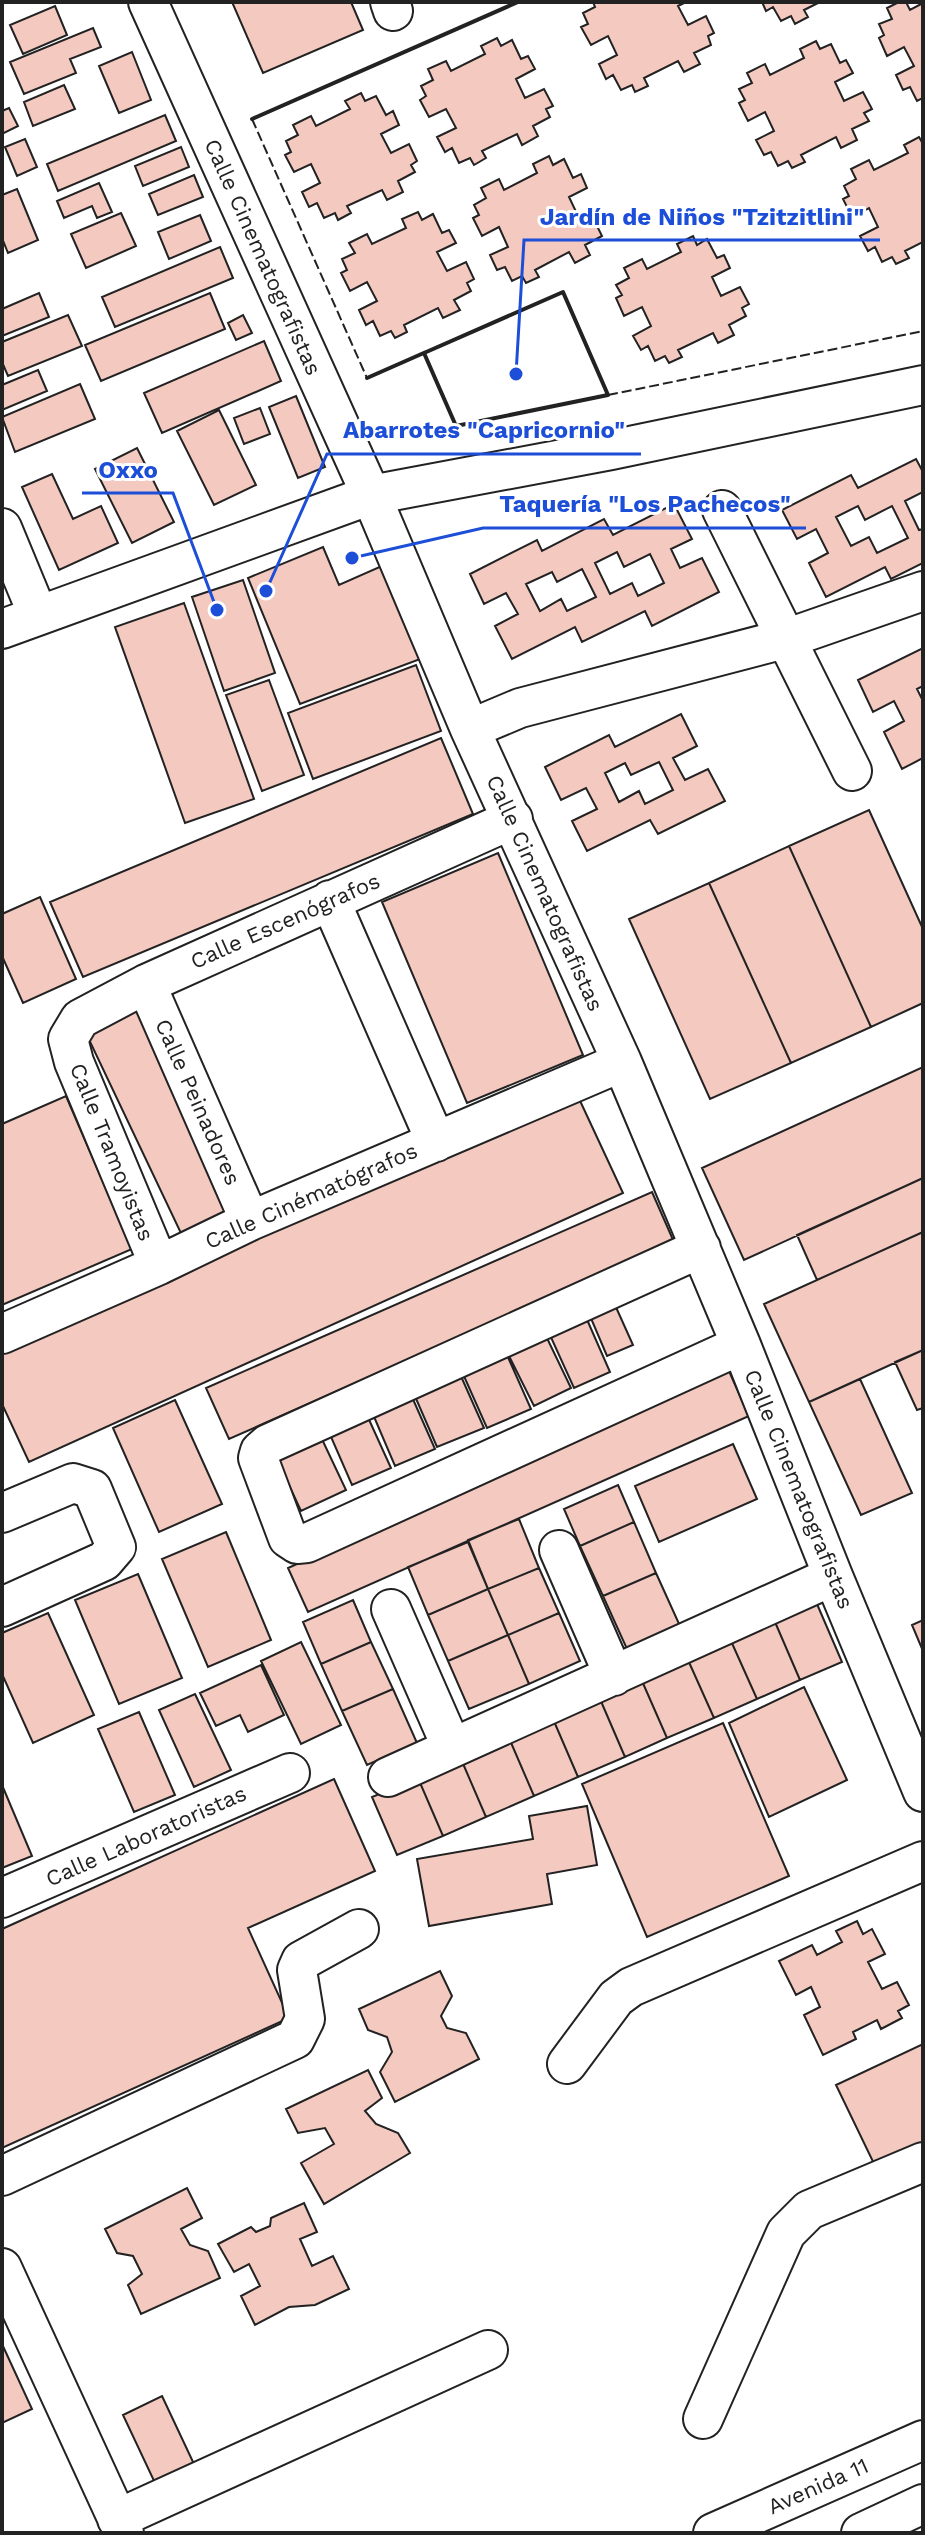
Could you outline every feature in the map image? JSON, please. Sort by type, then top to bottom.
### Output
[{"type":"street","name":"Calle Cinematografistas","points":[[148,2],[371,495],[470,729],[622,1062],[923,1792]]},
{"type":"street","points":[[2,629],[371,495],[611,450],[923,385]]},
{"type":"street","points":[[722,510],[852,771]]},
{"type":"street","points":[[2,528],[38,615]]},
{"type":"street","points":[[470,729],[520,708],[788,638],[923,591]]},
{"type":"street","name":"Calle Escenógrafos","points":[[68,1039],[80,1019],[146,984],[513,819]]},
{"type":"street","points":[[330,900],[436,1142]]},
{"type":"street","name":"Calle Peinadores","points":[[146,984],[250,1221]]},
{"type":"street","name":"Calle Tramoyistas","points":[[68,1039],[74,1062],[159,1265]]},
{"type":"street","name":"Calle Cinématógrafos","points":[[2,1334],[250,1221],[622,1062]]},
{"type":"street","points":[[701,1248],[268,1444],[260,1451],[258,1458],[288,1538],[297,1544],[307,1543],[741,1345]]},
{"type":"street","points":[[2,1513],[73,1483],[92,1489],[116,1547],[104,1561],[2,1607]]},
{"type":"street","points":[[559,1550],[614,1676]]},
{"type":"street","points":[[388,1777],[833,1576]]},
{"type":"street","points":[[391,1609],[452,1748]]},
{"type":"street","name":"Calle Laboratoristas","points":[[2,1898],[290,1773]]},
{"type":"street","points":[[567,2064],[616,1998],[631,1987],[923,1861]]},
{"type":"street","points":[[2,2176],[295,2039],[305,2019],[297,1970],[301,1961],[359,1929]]},
{"type":"street","points":[[703,2419],[786,2233],[809,2210],[923,2162]]},
{"type":"street","points":[[2,2268],[120,2526],[488,2350]]},
{"type":"street","name":"Avenida 11","points":[[713,2533],[923,2440]]},
{"type":"street","points":[[861,2533],[923,2504]]},
{"type":"building","points":[[232,2],[351,2],[363,30],[263,73]]},
{"type":"building","points":[[593,2],[686,2],[678,6],[688,25],[706,16],[714,33],[708,36],[711,45],[694,53],[700,64],[684,72],[678,61],[644,78],[648,86],[635,92],[632,85],[621,90],[613,75],[606,79],[599,64],[617,55],[608,36],[591,45],[581,27],[588,24],[583,13],[595,7]]},
{"type":"building","points":[[762,2],[820,2],[804,10],[808,17],[795,24],[791,16],[781,21],[773,7],[766,11]]},
{"type":"building","points":[[906,2],[910,10],[923,3],[923,98],[917,101],[910,87],[903,90],[896,75],[914,66],[904,47],[887,56],[879,38],[884,35],[879,24],[892,19],[887,8]]},
{"type":"building","points":[[55,6],[67,35],[23,54],[10,25]]},
{"type":"building","points":[[93,28],[101,47],[70,59],[76,73],[24,94],[10,62]]},
{"type":"building","points":[[497,38],[501,46],[512,40],[521,59],[528,56],[535,69],[516,79],[525,98],[544,89],[553,106],[546,109],[550,117],[533,126],[538,136],[522,145],[517,134],[482,151],[486,158],[474,165],[470,158],[459,163],[452,148],[445,152],[437,137],[456,128],[446,109],[429,117],[420,100],[426,96],[421,86],[433,80],[428,69],[446,61],[451,71],[485,54],[481,46]]},
{"type":"building","points":[[816,41],[820,49],[831,44],[840,63],[846,60],[853,73],[835,82],[844,101],[863,92],[872,109],[864,113],[869,121],[852,129],[857,140],[841,148],[836,137],[801,155],[805,162],[792,168],[788,161],[778,166],[771,152],[764,155],[756,140],[774,131],[765,112],[748,121],[739,103],[745,100],[739,89],[752,83],[747,73],[765,64],[770,75],[804,58],[800,49]]},
{"type":"building","points":[[132,52],[151,100],[119,113],[99,66]]},
{"type":"building","points":[[64,85],[75,109],[33,126],[24,102]]},
{"type":"building","points":[[361,93],[365,101],[376,96],[386,115],[393,111],[399,125],[381,134],[391,153],[409,144],[417,161],[411,165],[415,172],[398,181],[403,192],[387,200],[382,190],[347,206],[351,213],[338,220],[335,213],[324,218],[317,203],[309,207],[302,192],[320,183],[311,164],[294,172],[285,155],[291,152],[286,141],[298,135],[293,125],[311,116],[316,126],[350,109],[345,101]]},
{"type":"building","points":[[9,108],[18,126],[2,134],[2,111]]},
{"type":"building","points":[[165,115],[176,141],[58,191],[47,164]]},
{"type":"building","points":[[919,137],[923,144],[923,242],[905,251],[909,258],[896,264],[892,257],[882,262],[875,247],[868,251],[860,236],[878,227],[869,208],[852,217],[843,199],[849,196],[844,186],[856,179],[851,169],[869,160],[874,170],[908,153],[904,145]]},
{"type":"building","points":[[25,139],[37,167],[17,176],[5,147]]},
{"type":"building","points":[[181,147],[189,167],[143,186],[135,166]]},
{"type":"building","points":[[549,156],[553,165],[564,159],[573,178],[581,174],[587,188],[569,197],[578,216],[597,207],[605,224],[598,228],[602,236],[585,245],[590,255],[575,263],[569,252],[535,270],[539,277],[526,283],[522,276],[512,281],[505,267],[497,270],[490,255],[508,247],[499,227],[482,236],[473,218],[479,215],[474,205],[486,198],[481,188],[499,179],[504,190],[537,173],[533,164]]},
{"type":"building","points":[[194,175],[203,197],[158,215],[149,194]]},
{"type":"building","points":[[99,183],[112,212],[97,218],[92,206],[64,218],[57,201]]},
{"type":"building","points":[[17,189],[38,240],[8,253],[2,238],[2,195]]},
{"type":"building","points":[[418,212],[422,220],[433,214],[442,233],[449,230],[456,243],[437,252],[447,271],[466,262],[474,279],[467,283],[471,291],[454,300],[460,310],[443,318],[438,308],[404,325],[407,332],[395,338],[391,331],[380,336],[373,321],[366,325],[359,310],[377,301],[367,282],[350,291],[341,273],[347,270],[342,259],[355,253],[349,243],[367,234],[372,244],[406,228],[402,219]]},
{"type":"building","points":[[121,213],[136,246],[86,268],[71,234]]},
{"type":"building","points":[[200,215],[211,241],[169,259],[158,232]]},
{"type":"building","points":[[693,236],[697,245],[707,239],[717,258],[724,255],[730,268],[712,277],[721,296],[740,287],[749,304],[742,308],[746,316],[729,325],[734,335],[718,343],[713,333],[678,350],[682,357],[669,363],[665,356],[655,361],[648,346],[641,350],[633,336],[651,326],[642,307],[624,316],[616,298],[622,295],[616,285],[629,278],[624,268],[642,259],[647,269],[681,252],[677,244]]},
{"type":"building","points":[[220,247],[233,278],[115,327],[102,297]]},
{"type":"building","points":[[39,293],[49,317],[2,336],[2,309]]},
{"type":"building","points":[[210,293],[225,329],[101,381],[85,345]]},
{"type":"building","points":[[68,315],[82,346],[8,376],[2,362],[2,342]]},
{"type":"building","points":[[243,315],[252,333],[236,340],[228,323]]},
{"type":"building","points":[[264,341],[281,381],[162,433],[144,393]]},
{"type":"building","points":[[38,370],[47,391],[2,410],[2,385]]},
{"type":"building","points":[[80,384],[95,419],[15,452],[2,417]]},
{"type":"building","points":[[296,396],[325,467],[298,478],[269,407]]},
{"type":"building","points":[[260,408],[270,434],[244,444],[234,418]]},
{"type":"building","points":[[219,410],[256,485],[214,505],[177,431]]},
{"type":"building","points":[[137,448],[174,522],[132,543],[95,469]]},
{"type":"building","points":[[916,459],[923,472],[923,492],[905,501],[919,530],[923,529],[923,563],[891,579],[885,567],[826,597],[809,563],[828,553],[816,529],[797,539],[782,510],[851,475],[858,488]],"holes":[[[858,506],[865,520],[892,506],[908,538],[877,553],[869,537],[851,546],[836,517]]]},
{"type":"building","points":[[52,474],[73,519],[101,506],[118,543],[59,570],[22,487]]},
{"type":"building","points":[[674,504],[692,539],[671,549],[680,568],[702,558],[719,592],[652,626],[645,611],[582,642],[575,627],[512,659],[495,626],[518,614],[506,593],[484,604],[470,574],[537,540],[542,551],[604,519],[613,535]],"holes":[[[617,552],[624,567],[650,554],[664,583],[638,596],[632,583],[610,594],[595,563]],[[582,569],[596,597],[567,611],[561,599],[540,611],[526,584],[552,572],[557,582]]]},
{"type":"building","points":[[323,547],[339,585],[384,565],[423,658],[300,704],[248,578]]},
{"type":"building","points":[[243,580],[275,673],[224,691],[192,597]]},
{"type":"building","points":[[184,603],[254,799],[185,823],[115,627]]},
{"type":"building","points":[[923,648],[923,686],[917,689],[923,701],[923,758],[902,769],[884,732],[904,721],[894,701],[873,712],[858,680]]},
{"type":"building","points":[[416,665],[441,731],[313,779],[288,713]]},
{"type":"building","points":[[269,680],[304,775],[262,791],[226,695]]},
{"type":"building","points":[[681,714],[697,746],[673,758],[685,780],[708,769],[725,801],[658,834],[650,820],[587,851],[572,821],[597,809],[586,788],[561,800],[545,767],[609,735],[615,747]],"holes":[[[659,762],[673,790],[645,804],[639,791],[619,802],[605,773],[625,763],[631,775]]]},
{"type":"building","points":[[441,738],[473,814],[83,977],[50,902]]},
{"type":"building","points":[[869,810],[923,929],[923,1003],[871,1027],[789,846]]},
{"type":"building","points":[[789,846],[871,1027],[791,1063],[709,883]]},
{"type":"building","points":[[498,853],[583,1055],[467,1103],[382,902]]},
{"type":"building","points":[[709,883],[791,1063],[710,1099],[629,919]]},
{"type":"building","points":[[40,897],[76,979],[23,1003],[2,956],[2,914]]},
{"type":"building","points":[[140,1000],[245,1220],[188,1248],[83,1027]]},
{"type":"building","points":[[923,1067],[923,1178],[744,1260],[702,1168]]},
{"type":"building","points":[[575,1090],[623,1193],[29,1462],[2,1404],[2,1353]]},
{"type":"building","points":[[66,1096],[132,1249],[2,1305],[2,1124]]},
{"type":"building","points":[[923,1178],[923,1232],[817,1280],[797,1235]]},
{"type":"building","points":[[652,1192],[674,1242],[229,1439],[206,1388]]},
{"type":"building","points":[[923,1232],[923,1350],[809,1402],[764,1304]]},
{"type":"building","points":[[615,1305],[633,1345],[607,1356],[590,1316]]},
{"type":"building","points":[[585,1315],[610,1372],[574,1388],[549,1333]]},
{"type":"building","points":[[546,1336],[571,1388],[534,1406],[508,1354]]},
{"type":"building","points":[[923,1350],[923,1408],[917,1410],[895,1362]]},
{"type":"building","points":[[507,1355],[531,1409],[487,1428],[463,1374]]},
{"type":"building","points":[[729,1371],[749,1416],[308,1612],[288,1568]]},
{"type":"building","points":[[460,1374],[484,1428],[437,1447],[414,1394]]},
{"type":"building","points":[[860,1379],[912,1493],[861,1515],[809,1402]]},
{"type":"building","points":[[412,1397],[435,1449],[395,1466],[372,1412]]},
{"type":"building","points":[[175,1400],[222,1504],[159,1532],[113,1428]]},
{"type":"building","points":[[366,1413],[391,1468],[352,1485],[328,1430]]},
{"type":"building","points":[[320,1435],[346,1490],[301,1511],[275,1455]]},
{"type":"building","points":[[733,1444],[757,1499],[659,1542],[635,1486]]},
{"type":"building","points":[[618,1485],[634,1522],[580,1546],[564,1509]]},
{"type":"building","points":[[519,1519],[539,1568],[488,1589],[468,1540]]},
{"type":"building","points":[[634,1522],[656,1573],[603,1596],[580,1546]]},
{"type":"building","points":[[226,1532],[271,1640],[208,1667],[162,1559]]},
{"type":"building","points":[[468,1542],[488,1589],[428,1615],[408,1567]]},
{"type":"building","points":[[539,1568],[559,1613],[508,1635],[488,1589]]},
{"type":"building","points":[[656,1573],[680,1626],[627,1649],[603,1596]]},
{"type":"building","points":[[138,1574],[182,1678],[119,1704],[75,1600]]},
{"type":"building","points":[[488,1589],[508,1635],[448,1661],[428,1615]]},
{"type":"building","points":[[353,1600],[371,1642],[321,1664],[303,1622]]},
{"type":"building","points":[[817,1604],[842,1662],[800,1680],[775,1622]]},
{"type":"building","points":[[48,1613],[94,1715],[33,1743],[2,1674],[2,1633]]},
{"type":"building","points":[[559,1613],[580,1661],[529,1684],[508,1635]]},
{"type":"building","points":[[923,1620],[923,1651],[912,1625]]},
{"type":"building","points":[[775,1622],[800,1680],[757,1699],[731,1641]]},
{"type":"building","points":[[508,1635],[529,1684],[469,1709],[448,1661]]},
{"type":"building","points":[[731,1641],[757,1699],[714,1718],[688,1660]]},
{"type":"building","points":[[301,1642],[341,1725],[301,1744],[261,1661]]},
{"type":"building","points":[[371,1642],[393,1689],[342,1711],[321,1664]]},
{"type":"building","points":[[688,1660],[714,1718],[667,1738],[642,1681]]},
{"type":"building","points":[[261,1665],[284,1715],[248,1732],[240,1715],[216,1726],[200,1693]]},
{"type":"building","points":[[642,1681],[667,1738],[625,1757],[600,1699]]},
{"type":"building","points":[[804,1687],[847,1780],[769,1817],[729,1723]]},
{"type":"building","points":[[393,1689],[417,1743],[367,1765],[342,1711]]},
{"type":"building","points":[[195,1694],[231,1770],[194,1787],[159,1710]]},
{"type":"building","points":[[600,1699],[625,1757],[578,1777],[553,1719]]},
{"type":"building","points":[[139,1712],[175,1795],[134,1812],[98,1729]]},
{"type":"building","points":[[553,1719],[578,1777],[534,1796],[509,1738]]},
{"type":"building","points":[[723,1723],[789,1876],[647,1937],[582,1784]]},
{"type":"building","points":[[509,1738],[534,1796],[486,1817],[461,1759]]},
{"type":"building","points":[[461,1759],[486,1817],[443,1836],[418,1778]]},
{"type":"building","points":[[418,1778],[443,1836],[397,1855],[372,1797]]},
{"type":"building","points":[[334,1779],[375,1871],[248,1928],[289,2018],[2,2148],[2,1929]]},
{"type":"building","points":[[2,1785],[32,1856],[2,1868]]},
{"type":"building","points":[[587,1806],[597,1865],[547,1874],[552,1904],[429,1926],[417,1859],[533,1839],[529,1816]]},
{"type":"building","points":[[857,1921],[863,1934],[872,1929],[885,1954],[868,1962],[882,1989],[897,1982],[909,2005],[898,2011],[902,2018],[881,2029],[877,2020],[853,2032],[856,2039],[823,2055],[804,2015],[820,2007],[811,1987],[796,1995],[779,1961],[812,1945],[817,1955],[842,1942],[836,1931]]},
{"type":"building","points":[[440,1971],[452,1996],[441,2016],[447,2028],[466,2033],[479,2059],[395,2102],[380,2072],[392,2052],[387,2037],[368,2030],[359,2009]]},
{"type":"building","points":[[923,2044],[923,2151],[878,2172],[836,2085]]},
{"type":"building","points":[[368,2070],[382,2098],[365,2111],[376,2124],[398,2133],[410,2153],[324,2204],[301,2163],[334,2144],[325,2128],[298,2133],[286,2109]]},
{"type":"building","points":[[187,2188],[202,2218],[181,2229],[190,2245],[208,2251],[220,2278],[141,2314],[128,2285],[142,2274],[133,2256],[117,2253],[105,2229]]},
{"type":"building","points":[[304,2203],[317,2232],[300,2239],[312,2266],[333,2256],[349,2289],[315,2305],[289,2307],[255,2325],[241,2296],[260,2286],[249,2264],[234,2272],[218,2244],[251,2227],[256,2232],[270,2226],[271,2218]]},
{"type":"building","points":[[2,2344],[32,2409],[2,2423]]},
{"type":"building","points":[[162,2396],[194,2464],[155,2483],[123,2415]]},
{"type":"fence","points":[[252,119],[367,378]]},
{"type":"fence","points":[[608,395],[923,331]]},
{"type":"wall","points":[[252,119],[518,2]]},
{"type":"wall","points":[[563,292],[608,395],[456,426],[424,353],[563,292]]},
{"type":"wall","points":[[367,378],[426,352]]},
{"type":"place","name":"Jardín de Niños \"Tzitzitlini\"","points":[[516,374]]},
{"type":"place","name":"Taquería \"Los Pachecos\"","points":[[352,558]]},
{"type":"place","name":"Abarrotes \"Capricornio\"","points":[[266,591]]},
{"type":"place","name":"Oxxo","points":[[217,610]]}]
